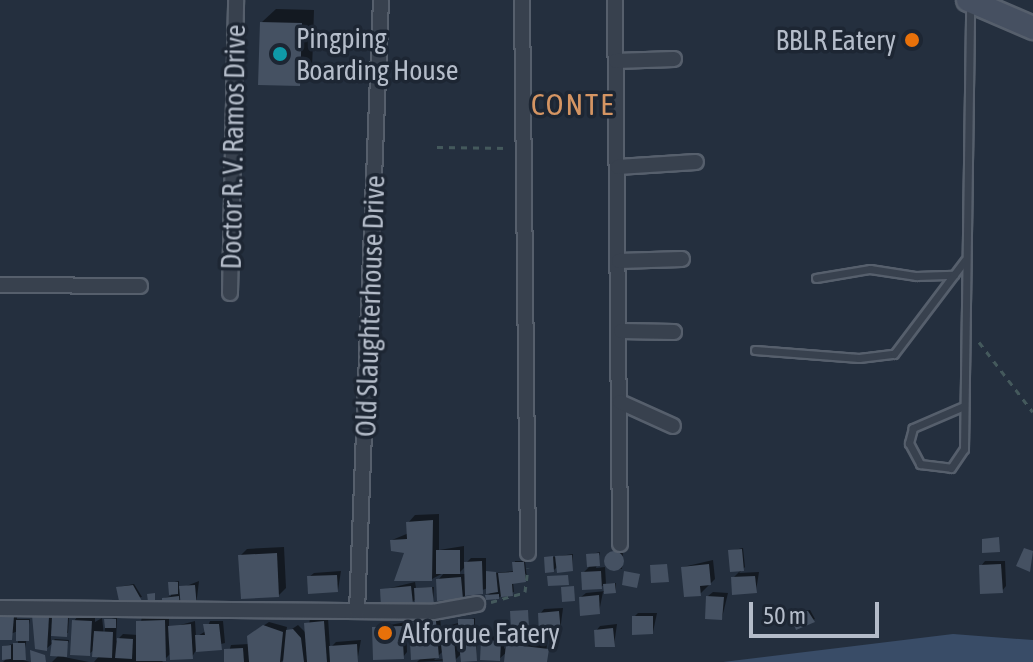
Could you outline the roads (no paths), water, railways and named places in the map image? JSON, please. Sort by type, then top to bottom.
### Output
[{"type":"main road","points":[[969,0],[1033,28]]},
{"type":"street","name":"Doctor R. V. Ramos Drive","points":[[230,293],[236,0]]},
{"type":"street","name":"Old Slaughterhouse Drive","points":[[357,611],[381,0]]},
{"type":"street","points":[[522,0],[528,553]]},
{"type":"street","points":[[615,0],[621,331],[620,544]]},
{"type":"street","points":[[616,61],[674,59]]},
{"type":"street","points":[[618,167],[696,162]]},
{"type":"street","points":[[619,261],[682,259]]},
{"type":"street","points":[[0,285],[140,286]]},
{"type":"street","points":[[621,331],[674,332]]},
{"type":"street","points":[[620,402],[673,426]]},
{"type":"street","points":[[0,608],[433,612],[477,604]]},
{"type":"lane","points":[[964,406],[913,428],[909,443],[920,464],[939,470],[958,463],[964,449],[969,0]]},
{"type":"lane","points":[[755,350],[859,358],[894,354],[966,258]]},
{"type":"lane","points":[[816,278],[870,269],[916,276],[954,275]]},
{"type":"water","points":[[953,634],[1033,640],[1033,662],[723,662]]},
{"type":"place","name":"BBLR Eatery","points":[[912,40]]},
{"type":"place","name":"Pingping Boarding House","points":[[280,54]]},
{"type":"place","name":"Alforque Eatery","points":[[385,633]]},
{"type":"district","name":"CONTE","points":[[573,104]]}]
